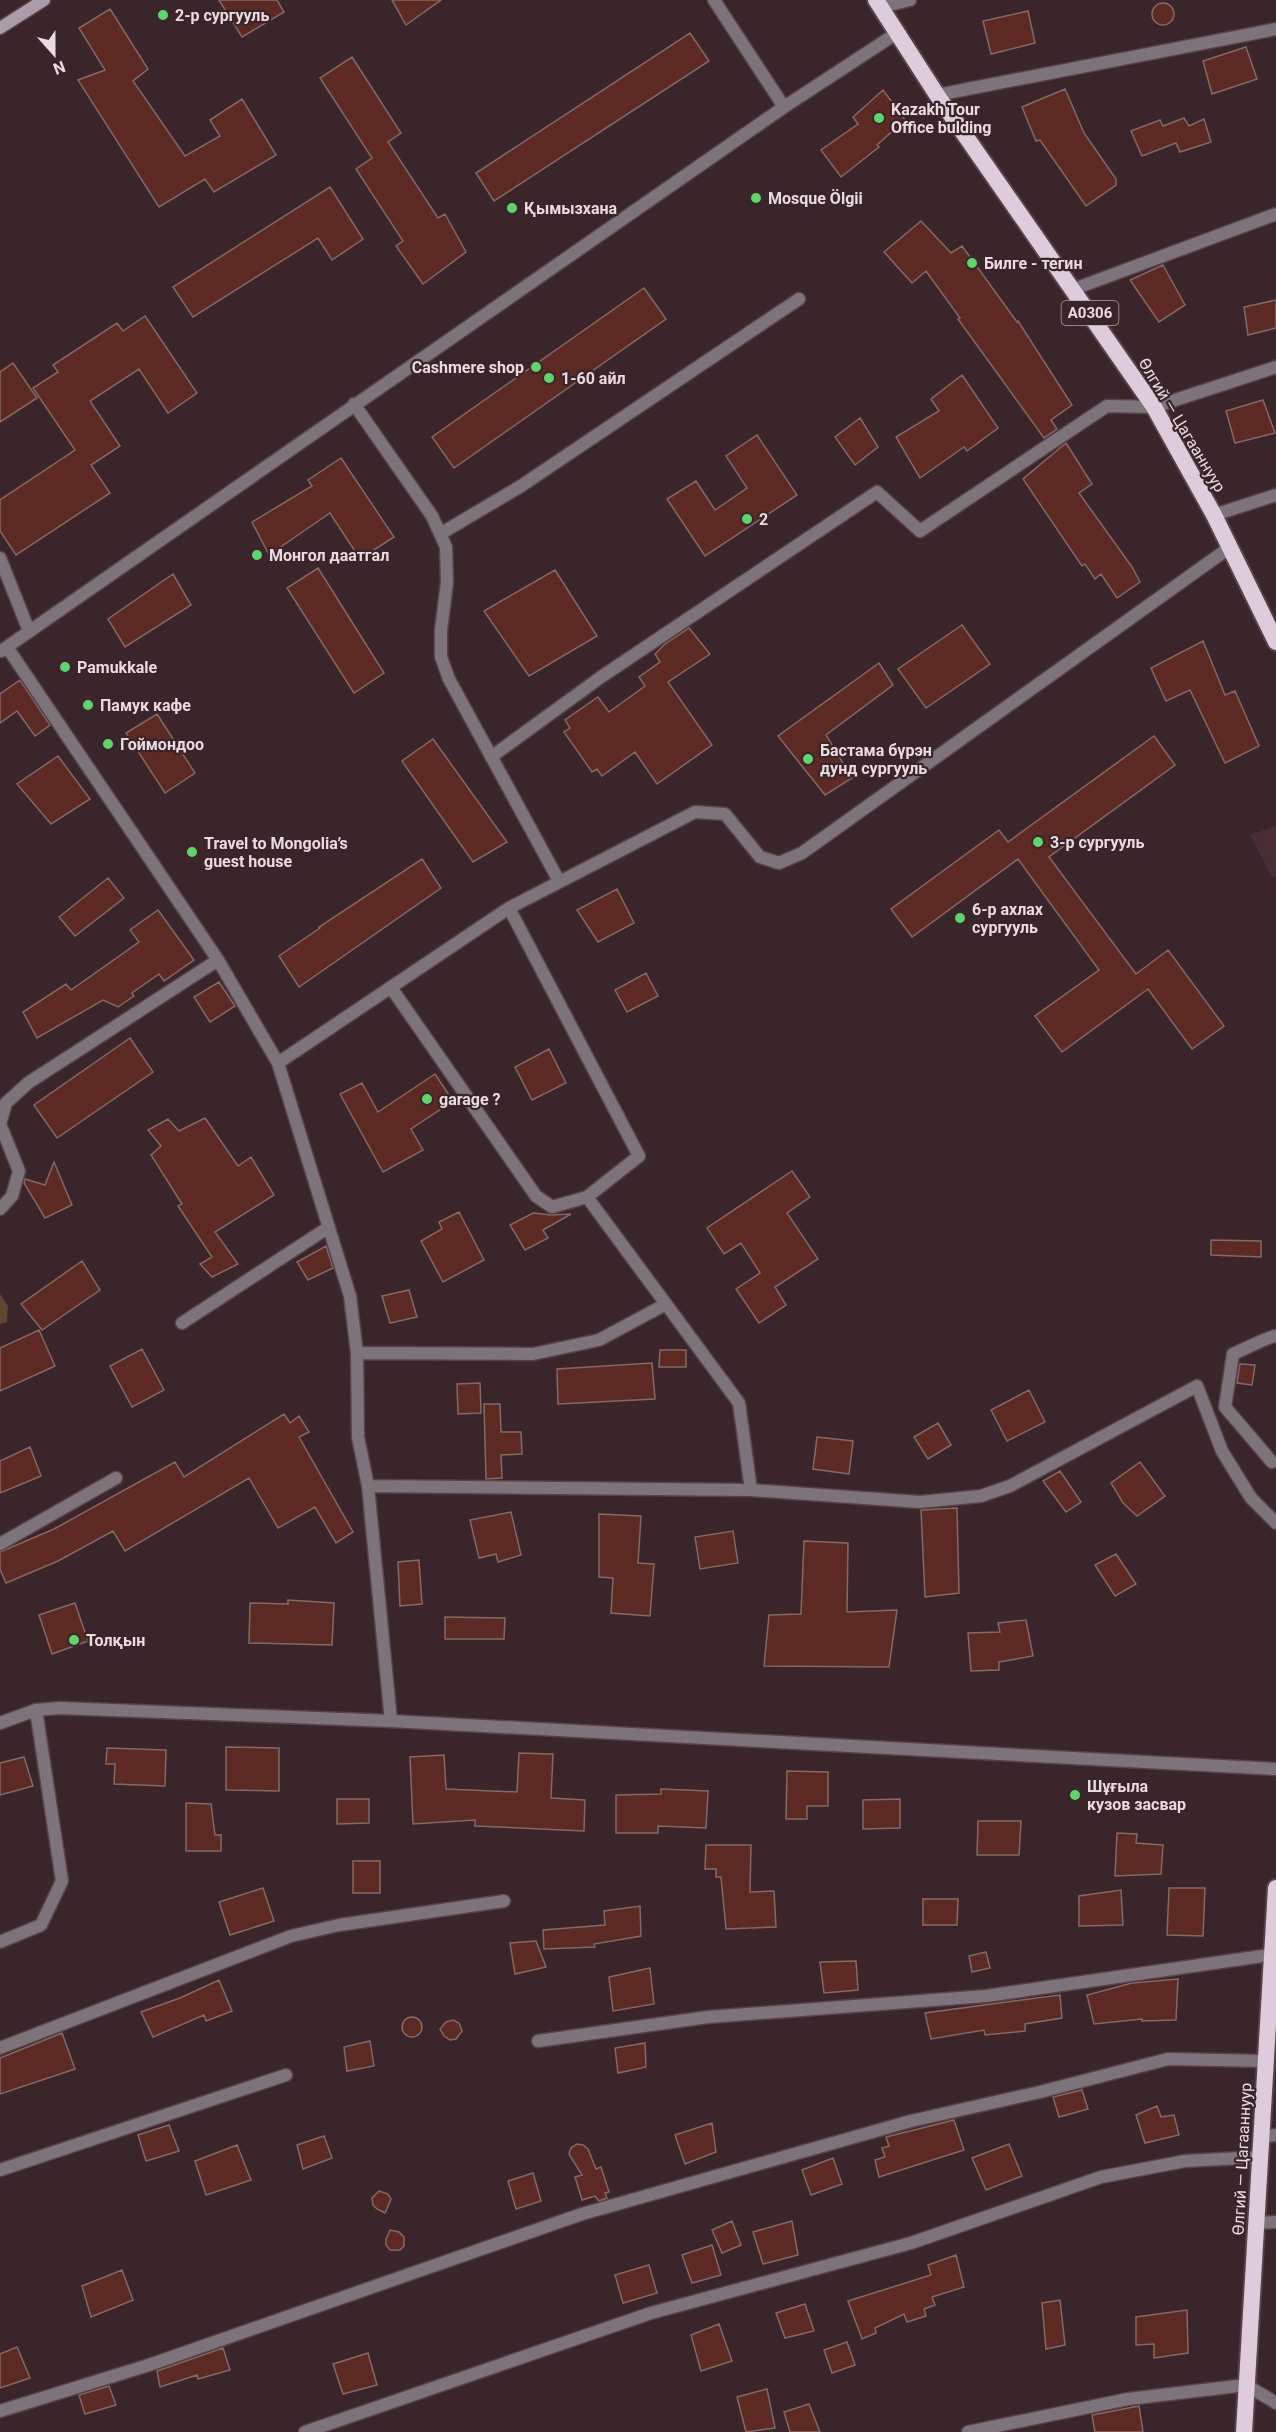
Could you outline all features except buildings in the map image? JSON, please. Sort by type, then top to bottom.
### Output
[{"type":"highway","name":"Өлгий — Цагааннуур","points":[[878,4],[937,95],[1154,407],[1214,515],[1229,548],[1271,616],[1276,642]]},
{"type":"highway","name":"Өлгий — Цагааннуур","points":[[1244,2432],[1260,2157],[1269,2136],[1266,2061],[1275,1954],[1276,1888]]},
{"type":"main road","points":[[0,28],[44,0]]},
{"type":"street","points":[[714,0],[784,107]]},
{"type":"street","points":[[878,4],[910,0]]},
{"type":"street","points":[[937,95],[1276,29]]},
{"type":"street","points":[[391,1721],[368,1486],[358,1437],[357,1353],[350,1296],[278,1063],[218,960],[3,649],[784,107],[897,33]]},
{"type":"street","points":[[1074,290],[1276,214]]},
{"type":"street","points":[[440,534],[521,486],[799,299]]},
{"type":"street","points":[[491,757],[601,677],[877,492],[920,531],[1107,406],[1154,407],[1276,367]]},
{"type":"street","points":[[354,404],[432,516],[440,534],[446,548],[447,582],[441,630],[441,657],[449,679],[559,881]]},
{"type":"street","points":[[1214,515],[1276,495]]},
{"type":"street","points":[[278,1063],[509,908],[695,812],[725,814],[760,857],[779,863],[802,854],[1229,548]]},
{"type":"street","points":[[0,558],[29,631]]},
{"type":"street","points":[[392,988],[536,1196],[552,1207],[587,1197],[639,1156],[509,908]]},
{"type":"street","points":[[0,1209],[12,1196],[18,1171],[0,1124],[6,1103],[28,1083],[218,960]]},
{"type":"street","points":[[587,1197],[739,1403],[752,1490]]},
{"type":"street","points":[[182,1323],[329,1227]]},
{"type":"street","points":[[357,1353],[533,1354],[599,1340],[666,1304]]},
{"type":"street","points":[[1272,1462],[1225,1407],[1233,1354],[1260,1344],[1269,1336],[1276,1336]]},
{"type":"street","points":[[368,1486],[752,1490],[920,1502],[981,1496],[1010,1486],[1197,1386],[1222,1451],[1251,1498],[1276,1522]]},
{"type":"street","points":[[0,1544],[116,1478]]},
{"type":"street","points":[[0,1723],[36,1710],[60,1708],[391,1721],[1276,1769]]},
{"type":"street","points":[[0,1942],[40,1925],[62,1881],[36,1710]]},
{"type":"street","points":[[0,2048],[291,1936],[339,1924],[504,1901]]},
{"type":"street","points":[[538,2041],[708,2017],[986,1996],[1275,1954]]},
{"type":"street","points":[[0,2411],[148,2365],[582,2214],[911,2121],[1040,2092],[1168,2059],[1266,2061]]},
{"type":"street","points":[[0,2170],[286,2075]]},
{"type":"street","points":[[305,2432],[651,2313],[911,2243],[1101,2177],[1185,2161],[1260,2157]]},
{"type":"street","points":[[1256,2223],[1276,2222]]},
{"type":"street","points":[[968,2432],[1128,2398],[1246,2385],[1276,2403]]},
{"type":"shaded area","points":[[1276,826],[1276,876],[1272,878],[1250,835]]},
{"type":"shaded area","points":[[0,1294],[8,1306],[7,1322],[0,1324]]},
{"type":"place","name":"2-р сургууль","points":[[163,15]]},
{"type":"place","name":"Kazakh Tour Office bulding","points":[[879,118]]},
{"type":"place","name":"Mosque Ölgii","points":[[756,198]]},
{"type":"place","name":"Қымызхана","points":[[512,208]]},
{"type":"place","name":"Билге - тегин","points":[[972,263]]},
{"type":"place","name":"Cashmere shop","points":[[536,367]]},
{"type":"place","name":"1-60 айл","points":[[549,378]]},
{"type":"place","name":"2","points":[[747,519]]},
{"type":"place","name":"Монгол даатгал","points":[[257,555]]},
{"type":"place","name":"Pamukkale","points":[[65,667]]},
{"type":"place","name":"Памук кафе","points":[[88,705]]},
{"type":"place","name":"Гоймондоо","points":[[108,744]]},
{"type":"place","name":"Бастама бүрэн дунд сургууль","points":[[808,759]]},
{"type":"place","name":"3-р сургууль","points":[[1038,842]]},
{"type":"place","name":"Travel to Mongolia’s guest house","points":[[192,852]]},
{"type":"place","name":"6-р ахлах сургууль","points":[[960,918]]},
{"type":"place","name":"garage ?","points":[[427,1099]]},
{"type":"place","name":"Толқын","points":[[74,1640]]},
{"type":"place","name":"Шұғыла кузов засвар","points":[[1075,1795]]}]
